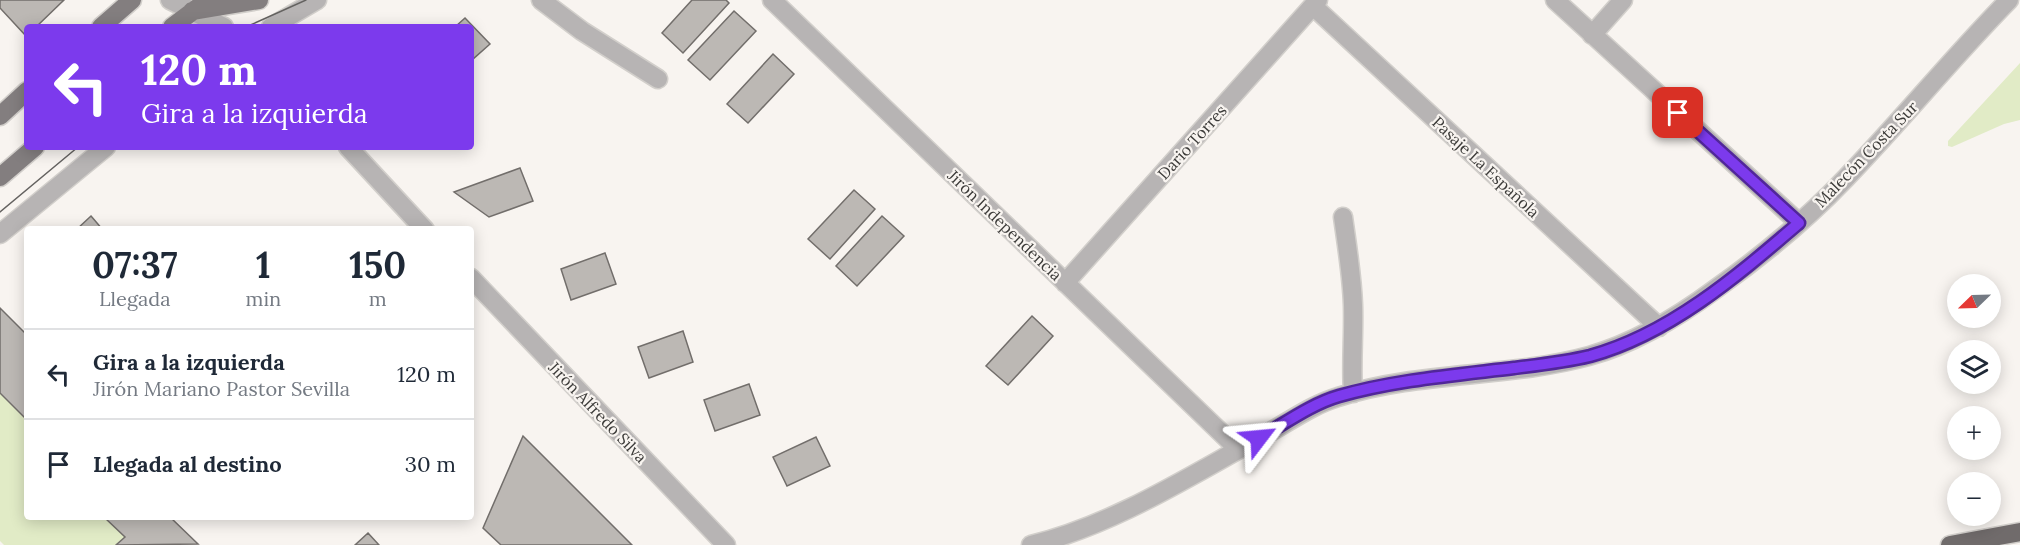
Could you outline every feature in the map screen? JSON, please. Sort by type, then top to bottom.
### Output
[{"type":"highway","points":[[1950,545],[2020,532]]},
{"type":"main road","points":[[104,24],[132,0]]},
{"type":"main road","points":[[176,24],[208,0]]},
{"type":"main road","points":[[192,10],[259,0]]},
{"type":"main road","points":[[0,116],[24,95]]},
{"type":"main road","points":[[0,177],[32,150]]},
{"type":"street","points":[[171,0],[218,24]]},
{"type":"street","points":[[276,24],[317,0]]},
{"type":"street","points":[[541,0],[582,31],[658,79]]},
{"type":"street","name":"Jirón Independencia","points":[[772,0],[1238,449]]},
{"type":"street","points":[[1555,0],[1799,223]]},
{"type":"street","points":[[1592,35],[1623,0]]},
{"type":"street","name":"Malecón Costa Sur","points":[[1031,545],[1119,513],[1337,397],[1396,384],[1555,363],[1590,356],[1659,327],[1754,261],[1799,223],[1843,181],[2006,1]]},
{"type":"street","name":"Dario Torres","points":[[1065,283],[1315,3]]},
{"type":"street","name":"Pasaje La Española","points":[[1315,3],[1659,327]]},
{"type":"street","points":[[0,234],[102,150]]},
{"type":"street","points":[[351,150],[421,226]]},
{"type":"street","points":[[1343,216],[1352,285],[1353,393]]},
{"type":"street","name":"Jirón Alfredo Silva","points":[[474,281],[726,545]]},
{"type":"green space","points":[[2020,63],[2020,120],[2004,124],[1952,147],[1948,146],[1948,141]]},
{"type":"green space","points":[[0,393],[24,417],[24,520],[107,520],[125,537],[116,545],[4,545],[0,541]]},
{"type":"building","points":[[0,0],[64,0],[39,24],[24,24],[24,34],[0,8]]},
{"type":"building","points":[[692,0],[726,0],[729,3],[683,53],[662,33]]},
{"type":"building","points":[[734,11],[756,31],[710,80],[688,60]]},
{"type":"building","points":[[465,18],[471,24],[458,24]]},
{"type":"building","points":[[474,27],[490,44],[474,58]]},
{"type":"building","points":[[773,54],[794,74],[748,123],[727,104]]},
{"type":"building","points":[[520,168],[533,201],[489,217],[454,192]]},
{"type":"building","points":[[854,190],[875,209],[830,259],[808,239]]},
{"type":"building","points":[[91,216],[100,226],[80,226]]},
{"type":"building","points":[[882,216],[904,236],[857,286],[836,266]]},
{"type":"building","points":[[605,253],[616,284],[571,300],[561,269]]},
{"type":"building","points":[[0,308],[24,332],[24,417],[0,393]]},
{"type":"building","points":[[1032,316],[1053,336],[1008,385],[986,366]]},
{"type":"building","points":[[683,331],[693,362],[649,378],[638,347]]},
{"type":"building","points":[[749,384],[760,415],[715,431],[704,400]]},
{"type":"building","points":[[523,436],[632,545],[501,545],[483,528]]},
{"type":"building","points":[[816,437],[830,466],[787,486],[773,457]]},
{"type":"building","points":[[107,520],[173,520],[198,544],[116,545],[125,537]]},
{"type":"building","points":[[368,533],[379,545],[355,545]]},
{"type":"tram line","points":[[253,24],[306,0]]},
{"type":"tram line","points":[[0,212],[74,150]]},
{"type":"route","points":[[1259,438],[1337,397],[1396,384],[1555,363],[1590,356],[1623,344],[1659,327],[1683,312],[1754,261],[1799,223],[1678,113]]}]
